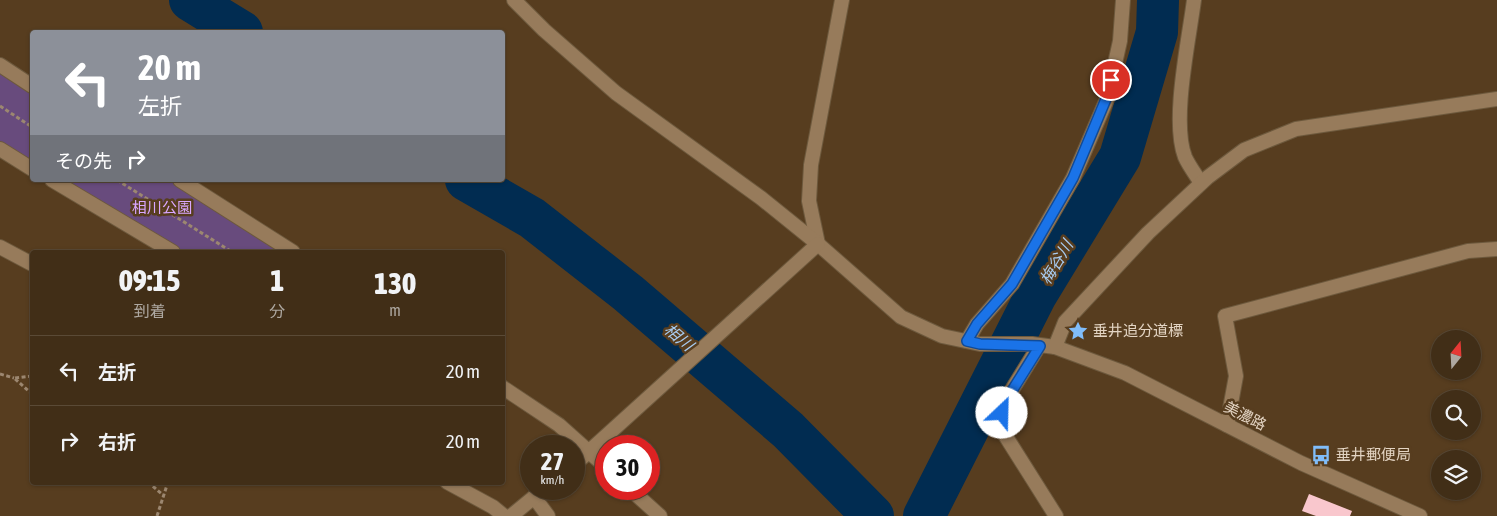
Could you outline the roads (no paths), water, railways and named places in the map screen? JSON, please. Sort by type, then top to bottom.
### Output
[{"type":"street","name":"美濃路","points":[[514,0],[544,30],[616,93],[761,198],[818,244],[901,317],[942,336],[973,342],[1055,347],[1125,373],[1301,463],[1420,516]]},
{"type":"street","points":[[585,455],[818,244],[809,202],[811,165],[842,0]]},
{"type":"street","points":[[973,342],[977,324],[1012,284],[1073,178],[1106,99],[1120,41],[1124,0]]},
{"type":"street","points":[[1194,0],[1181,97],[1180,126],[1185,158],[1201,183]]},
{"type":"street","points":[[0,65],[30,85]]},
{"type":"street","points":[[1055,347],[1065,322],[1148,233],[1201,183],[1244,150],[1296,129],[1497,99]]},
{"type":"street","points":[[0,149],[30,168]]},
{"type":"street","points":[[55,182],[170,250]]},
{"type":"street","points":[[183,182],[290,250]]},
{"type":"street","points":[[0,247],[30,263]]},
{"type":"street","points":[[1227,425],[1236,376],[1225,316],[1468,251],[1497,249]]},
{"type":"street","points":[[1036,345],[1002,413],[1003,432],[1056,516]]},
{"type":"street","points":[[505,390],[559,425],[595,458]]},
{"type":"street","points":[[452,485],[494,507],[504,516]]},
{"type":"street","points":[[511,516],[530,500]]},
{"type":"street","points":[[542,500],[548,516]]},
{"type":"street","points":[[642,500],[660,516]]},
{"type":"waterway","name":"相川","points":[[190,0],[239,30]]},
{"type":"waterway","name":"梅谷川","points":[[924,516],[1036,295],[1120,157],[1157,32],[1158,0]]},
{"type":"waterway","name":"相川","points":[[469,182],[532,218],[628,293],[788,430],[873,516]]},
{"type":"place","name":"垂井追分道標","points":[[1078,331]]},
{"type":"place","name":"垂井郵便局","points":[[1321,455]]},
{"type":"park label","name":"相川公園","points":[[162,208]]}]
